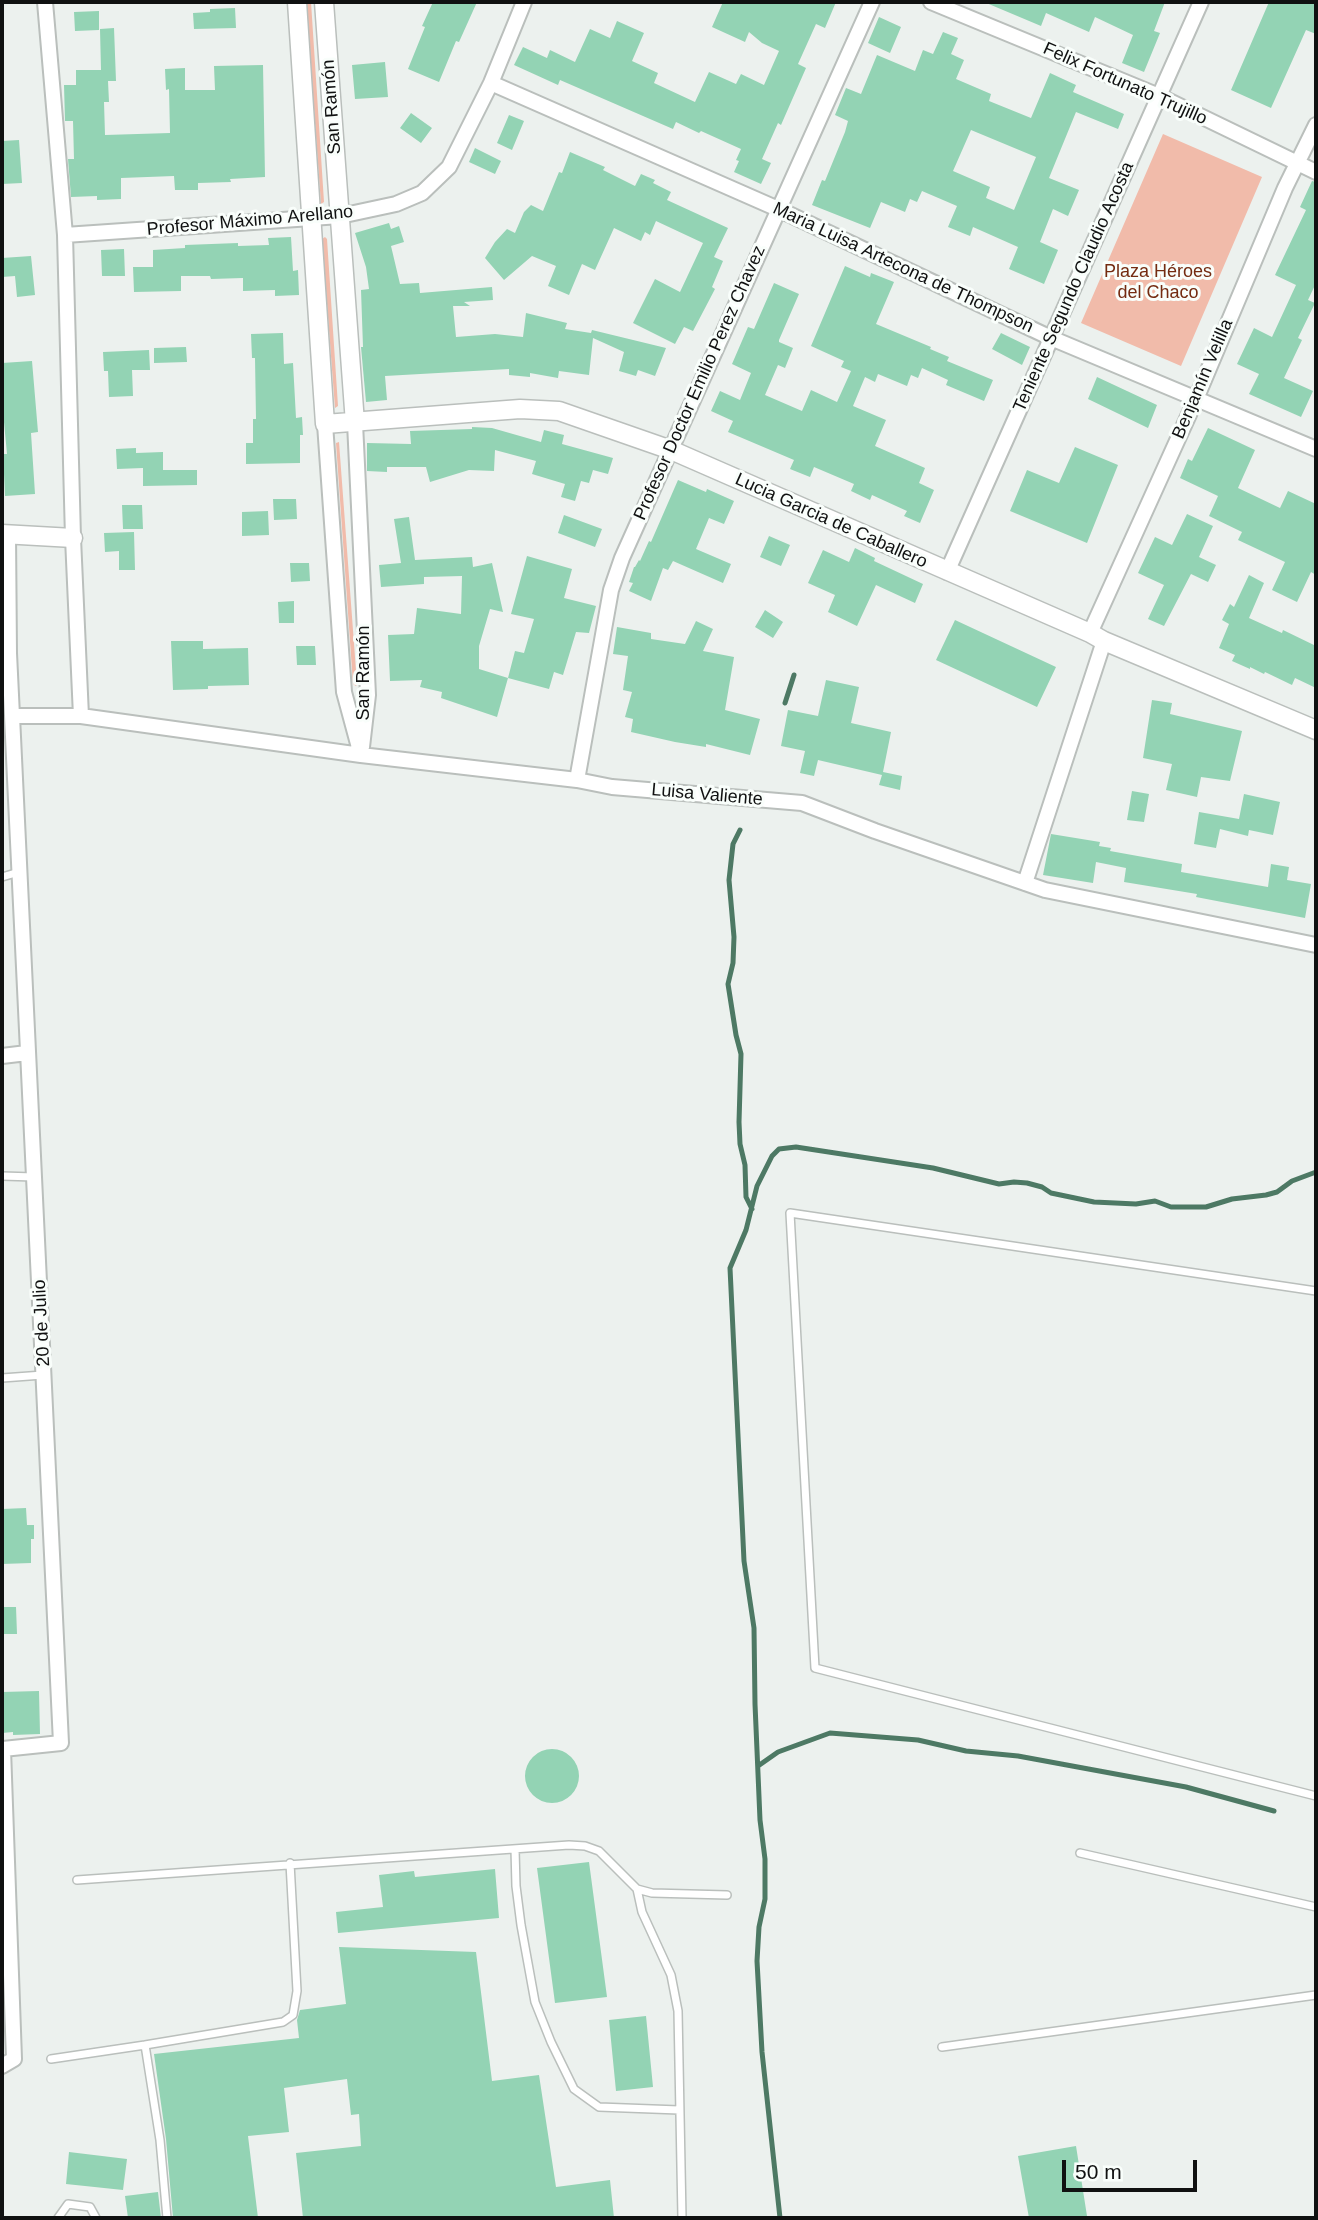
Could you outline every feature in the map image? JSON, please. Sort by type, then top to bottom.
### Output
[{"type":"street","points":[[45,2],[65,235],[81,716]]},
{"type":"street","name":"San Ramón","points":[[297,2],[344,692],[361,755]]},
{"type":"street","name":"San Ramón","points":[[324,2],[355,423],[368,695],[361,755]]},
{"type":"street","name":"Profesor Máximo Arellano","points":[[65,235],[310,220],[396,204],[422,192],[449,167],[491,83],[524,2]]},
{"type":"street","name":"Profesor Doctor Emilio Perez Chavez","points":[[577,780],[611,590],[622,558],[872,2]]},
{"type":"street","name":"Felix Fortunato Trujillo","points":[[931,2],[1159,96],[1316,172]]},
{"type":"street","name":"Teniente Segundo Claudio Acosta","points":[[947,572],[1202,2]]},
{"type":"street","name":"Maria Luisa Artecona de Thompson","points":[[491,83],[778,209],[1051,338],[1316,449]]},
{"type":"street","name":"Benjamín Velilla","points":[[1025,883],[1097,637],[1196,399],[1316,124]]},
{"type":"street","name":"Lucia Garcia de Caballero","points":[[325,424],[520,409],[559,411],[671,450],[1316,730]]},
{"type":"street","points":[[5,534],[73,538]]},
{"type":"street","name":"20 de Julio","points":[[5,534],[5,654],[12,716],[61,1743],[2,1749],[8,2063]]},
{"type":"street","name":"Luisa Valiente","points":[[12,716],[81,716],[361,755],[577,780],[612,787],[802,803],[1045,890],[1316,945]]},
{"type":"street","points":[[2,1056],[27,1054]]},
{"type":"lane","points":[[2,877],[20,872]]},
{"type":"lane","points":[[2,1177],[35,1177]]},
{"type":"lane","points":[[1316,1291],[790,1213],[815,1668],[1316,1796]]},
{"type":"lane","points":[[2,1378],[44,1375]]},
{"type":"lane","points":[[77,1880],[290,1863],[585,1846],[599,1852],[637,1889],[652,1893],[727,1895]]},
{"type":"lane","points":[[515,1849],[517,1899],[535,2002],[551,2042],[575,2089],[599,2107],[679,2110]]},
{"type":"lane","points":[[1080,1853],[1316,1908]]},
{"type":"lane","points":[[51,2059],[283,2022],[293,2015],[297,1991],[290,1863]]},
{"type":"lane","points":[[637,1889],[642,1912],[671,1975],[678,2011],[682,2218]]},
{"type":"lane","points":[[943,2047],[1316,1995]]},
{"type":"lane","points":[[145,2045],[160,2140],[167,2218]]},
{"type":"lane","points":[[58,2218],[68,2204],[90,2207],[96,2218]]},
{"type":"green space","points":[[306,2],[311,2],[324,202],[321,204]]},
{"type":"green space","name":"Plaza Héroes del Chaco","points":[[1163,134],[1262,177],[1181,366],[1081,323]]},
{"type":"green space","points":[[325,237],[338,406],[335,408],[322,239]]},
{"type":"green space","points":[[339,442],[356,686],[353,684],[336,443]]},
{"type":"building","points":[[433,2],[477,2],[459,42],[456,41],[439,82],[408,69]]},
{"type":"building","points":[[723,2],[836,2],[825,28],[816,24],[798,64],[806,68],[781,125],[778,123],[762,159],[771,163],[761,184],[734,172],[741,149],[676,122],[673,129],[560,80],[558,85],[514,65],[523,47],[547,58],[550,50],[575,62],[590,29],[610,38],[617,21],[644,33],[632,61],[658,73],[654,83],[695,102],[709,72],[736,84],[741,74],[764,85],[779,51],[762,43],[749,32],[745,42],[712,27]]},
{"type":"building","points":[[984,2],[1165,2],[1154,31],[1160,33],[1144,72],[1122,63],[1133,35],[1095,17],[1089,32],[1046,13],[1041,26]]},
{"type":"building","points":[[1269,2],[1316,2],[1316,34],[1306,30],[1271,108],[1231,90]]},
{"type":"building","points":[[235,8],[236,28],[194,29],[193,13]]},
{"type":"building","points":[[99,11],[99,30],[75,31],[74,12]]},
{"type":"building","points":[[879,17],[901,27],[890,53],[868,43]]},
{"type":"building","points":[[114,28],[116,81],[108,81],[109,102],[104,102],[105,135],[170,133],[169,89],[166,90],[165,69],[185,68],[185,90],[215,90],[214,66],[263,65],[265,177],[198,183],[198,190],[175,190],[174,176],[121,178],[121,199],[71,197],[68,159],[74,159],[73,121],[65,121],[64,85],[76,85],[76,70],[101,70],[100,29]]},
{"type":"building","points":[[943,32],[958,38],[951,54],[964,60],[956,79],[991,94],[989,101],[1031,118],[1050,73],[1076,85],[1073,92],[1124,114],[1118,129],[1076,112],[1049,178],[1079,190],[1068,216],[1053,209],[1040,242],[1058,250],[1044,284],[1009,269],[1018,247],[973,227],[970,236],[948,227],[957,206],[922,191],[917,202],[910,199],[905,212],[881,202],[870,228],[812,205],[845,132],[848,121],[835,115],[846,88],[861,94],[877,55],[915,71],[923,50],[933,54]],"holes":[[[971,130],[1036,157],[1014,210],[986,198],[990,187],[953,171]]]},
{"type":"building","points":[[385,62],[388,97],[355,99],[352,65]]},
{"type":"building","points":[[411,113],[432,128],[421,143],[400,128]]},
{"type":"building","points":[[509,115],[524,121],[512,150],[497,143]]},
{"type":"building","points":[[19,140],[22,183],[2,184],[2,141]]},
{"type":"building","points":[[475,148],[501,161],[495,174],[469,162]]},
{"type":"building","points":[[570,152],[605,167],[603,170],[635,186],[641,174],[655,180],[653,183],[671,192],[667,200],[728,228],[714,257],[723,261],[712,287],[715,289],[693,331],[684,327],[675,344],[633,323],[655,279],[680,292],[703,243],[656,221],[650,235],[645,232],[641,241],[614,228],[595,270],[582,264],[569,295],[548,286],[556,266],[532,256],[504,280],[485,258],[507,229],[515,233],[524,212],[531,205],[543,211]]},
{"type":"building","points":[[1312,181],[1316,182],[1316,283],[1308,300],[1315,303],[1298,338],[1302,340],[1284,378],[1313,391],[1301,417],[1249,394],[1259,374],[1237,364],[1254,328],[1272,337],[1296,285],[1275,275],[1306,210],[1300,207]]},
{"type":"building","points":[[389,223],[391,229],[399,226],[404,242],[391,246],[400,284],[419,283],[420,293],[492,287],[493,300],[464,302],[470,306],[453,306],[456,337],[495,334],[523,337],[526,313],[567,323],[565,329],[591,333],[592,330],[666,348],[655,376],[638,370],[636,376],[619,371],[624,352],[593,338],[589,375],[559,371],[558,378],[530,373],[530,377],[509,375],[509,369],[385,376],[387,400],[366,402],[361,347],[361,290],[369,289],[366,267],[355,233]]},
{"type":"building","points":[[291,237],[293,271],[298,270],[299,295],[275,296],[275,290],[243,291],[243,278],[211,279],[210,276],[181,276],[181,291],[134,292],[133,267],[153,267],[153,250],[185,248],[185,245],[269,245],[268,238]]},
{"type":"building","points":[[124,249],[125,276],[102,276],[101,250]]},
{"type":"building","points":[[31,256],[35,295],[17,297],[15,276],[2,277],[2,258]]},
{"type":"building","points":[[845,266],[870,277],[871,273],[894,282],[876,324],[931,347],[930,349],[949,357],[947,361],[993,380],[984,401],[946,385],[948,380],[922,368],[918,378],[911,375],[907,386],[878,374],[875,382],[865,377],[853,406],[886,420],[875,446],[925,468],[919,483],[934,490],[920,523],[904,516],[907,511],[872,495],[870,500],[851,491],[854,484],[814,467],[810,477],[790,469],[794,460],[728,432],[733,421],[711,411],[720,391],[740,400],[751,373],[732,364],[748,327],[754,329],[774,283],[799,294],[779,340],[793,348],[785,368],[778,365],[765,395],[802,411],[811,390],[837,402],[851,371],[841,367],[844,361],[811,346]]},
{"type":"building","points":[[283,333],[284,364],[293,363],[296,418],[302,417],[300,463],[246,464],[246,443],[253,443],[253,419],[256,419],[255,358],[252,358],[251,334]]},
{"type":"building","points":[[1001,333],[1030,347],[1022,365],[992,349]]},
{"type":"building","points":[[186,347],[187,362],[154,363],[154,348]]},
{"type":"building","points":[[149,350],[150,370],[132,370],[133,396],[109,397],[108,371],[104,371],[103,352]]},
{"type":"building","points":[[32,361],[38,432],[31,433],[35,494],[5,496],[2,454],[7,454],[2,363]]},
{"type":"building","points":[[1097,377],[1157,405],[1148,428],[1088,399]]},
{"type":"building","points":[[492,428],[541,442],[544,430],[564,435],[562,444],[613,458],[608,474],[593,470],[589,483],[581,481],[575,501],[561,497],[565,484],[532,474],[536,461],[495,450],[494,471],[469,470],[430,482],[426,467],[387,467],[387,472],[367,471],[367,443],[411,444],[410,431]]},
{"type":"building","points":[[1208,428],[1255,450],[1238,488],[1280,508],[1288,491],[1316,504],[1316,575],[1311,572],[1297,602],[1272,590],[1285,562],[1238,540],[1242,532],[1209,516],[1218,496],[1180,478],[1188,459],[1192,461]]},
{"type":"building","points":[[1075,447],[1118,465],[1087,543],[1010,511],[1027,470],[1059,483]]},
{"type":"building","points":[[136,448],[136,453],[163,452],[163,470],[197,470],[197,485],[143,486],[143,468],[117,469],[116,449]]},
{"type":"building","points":[[678,480],[734,501],[724,524],[709,518],[696,549],[731,564],[723,583],[673,561],[668,570],[663,568],[651,601],[629,591],[633,583],[629,582],[634,567],[640,561],[649,541],[651,542]]},
{"type":"building","points":[[273,499],[296,499],[297,519],[274,520]]},
{"type":"building","points":[[122,505],[142,505],[143,529],[123,529]]},
{"type":"building","points":[[268,511],[269,535],[242,536],[242,512]]},
{"type":"building","points":[[1187,514],[1213,526],[1199,557],[1216,565],[1208,582],[1191,574],[1164,626],[1148,619],[1164,585],[1138,573],[1155,537],[1172,545]]},
{"type":"building","points":[[564,515],[602,529],[595,547],[558,533]]},
{"type":"building","points":[[409,517],[415,560],[472,557],[473,567],[492,563],[503,612],[490,609],[479,646],[479,669],[508,678],[497,717],[441,698],[442,692],[420,687],[422,680],[390,681],[388,635],[414,634],[417,608],[461,614],[462,576],[424,577],[424,584],[381,587],[379,565],[401,563],[394,519]]},
{"type":"building","points":[[134,532],[135,570],[119,570],[119,551],[105,552],[104,533]]},
{"type":"building","points":[[769,536],[790,545],[781,566],[760,557]]},
{"type":"building","points":[[855,548],[875,558],[874,561],[923,584],[915,603],[876,585],[857,626],[828,612],[835,595],[808,583],[823,550],[849,562]]},
{"type":"building","points":[[527,556],[572,569],[564,598],[596,606],[589,633],[576,632],[563,675],[554,672],[549,689],[508,678],[515,651],[524,653],[534,619],[511,614]]},
{"type":"building","points":[[290,563],[309,563],[310,581],[291,582]]},
{"type":"building","points":[[1249,575],[1264,583],[1249,618],[1316,646],[1316,688],[1295,678],[1292,685],[1265,672],[1264,674],[1250,669],[1232,661],[1235,655],[1219,648],[1229,624],[1222,620],[1230,604],[1234,607]]},
{"type":"building","points":[[294,601],[294,623],[279,623],[278,602]]},
{"type":"building","points":[[765,610],[783,622],[773,638],[755,627]]},
{"type":"building","points":[[955,620],[1056,667],[1037,707],[936,660]]},
{"type":"building","points":[[696,621],[713,629],[703,651],[734,657],[725,710],[760,719],[750,755],[706,744],[706,747],[631,732],[633,719],[625,717],[632,692],[623,690],[628,656],[613,654],[617,627],[651,633],[651,639],[685,644]]},
{"type":"building","points":[[171,641],[203,641],[203,649],[248,648],[249,685],[173,690]]},
{"type":"building","points":[[296,646],[315,646],[316,665],[297,665]]},
{"type":"building","points":[[826,680],[859,687],[851,723],[891,732],[883,772],[902,776],[900,790],[879,785],[882,775],[818,760],[814,776],[800,773],[805,751],[781,746],[788,710],[818,716]]},
{"type":"building","points":[[1152,700],[1172,703],[1170,714],[1242,731],[1230,781],[1201,777],[1197,797],[1166,790],[1172,764],[1143,758]]},
{"type":"building","points":[[1132,791],[1149,794],[1144,822],[1127,820]]},
{"type":"building","points":[[1244,794],[1280,802],[1273,835],[1249,830],[1248,836],[1220,829],[1216,848],[1194,844],[1199,812],[1239,819]]},
{"type":"building","points":[[1051,834],[1100,842],[1099,846],[1111,848],[1110,851],[1182,864],[1181,872],[1268,887],[1271,864],[1289,867],[1287,880],[1311,884],[1305,918],[1196,897],[1197,894],[1124,882],[1126,868],[1096,862],[1093,883],[1043,875]]},
{"type":"building","points":[[26,1508],[27,1525],[34,1525],[31,1563],[2,1564],[2,1509]]},
{"type":"building","points":[[2,1607],[16,1607],[17,1634],[2,1634]]},
{"type":"building","points":[[39,1691],[40,1734],[2,1733],[2,1692]]},
{"type":"building","points":[[557,1749],[567,1753],[575,1761],[579,1776],[575,1791],[567,1799],[547,1803],[537,1799],[529,1791],[525,1771],[529,1761],[537,1753]]},
{"type":"building","points":[[589,1862],[607,1997],[555,2003],[537,1868]]},
{"type":"building","points":[[495,1869],[499,1918],[338,1933],[336,1912],[383,1907],[379,1875],[414,1871],[415,1877]]},
{"type":"building","points":[[339,1947],[476,1952],[492,2081],[539,2075],[556,2187],[610,2180],[614,2218],[303,2218],[296,2153],[361,2146],[359,2114],[351,2115],[347,2079],[284,2088],[289,2132],[248,2136],[258,2218],[173,2218],[166,2139],[154,2054],[299,2038],[297,2020],[300,2010],[346,2004]]},
{"type":"building","points":[[646,2016],[653,2087],[616,2091],[609,2020]]},
{"type":"building","points":[[1076,2146],[1087,2216],[1029,2218],[1018,2156]]},
{"type":"building","points":[[69,2152],[127,2159],[123,2190],[66,2184]]},
{"type":"building","points":[[158,2192],[161,2218],[128,2218],[125,2196]]},
{"type":"waterway","points":[[785,703],[794,675]]},
{"type":"waterway","points":[[740,830],[733,844],[729,880],[734,937],[733,963],[728,984],[741,1054],[740,1144],[745,1165],[746,1197],[752,1209]]},
{"type":"waterway","points":[[780,2218],[762,2052],[757,1961],[759,1927],[765,1899],[765,1859],[760,1820],[754,1628],[744,1561],[730,1268],[746,1230],[757,1186],[772,1156],[779,1149],[796,1147],[933,1168],[999,1184],[1027,1183],[1051,1193],[1094,1202],[1136,1204],[1155,1201],[1171,1207],[1206,1207],[1232,1199],[1266,1195],[1316,1172]]},
{"type":"waterway","points":[[758,1766],[778,1752],[830,1733],[918,1740],[966,1751],[1018,1756],[1186,1787],[1274,1811]]}]
